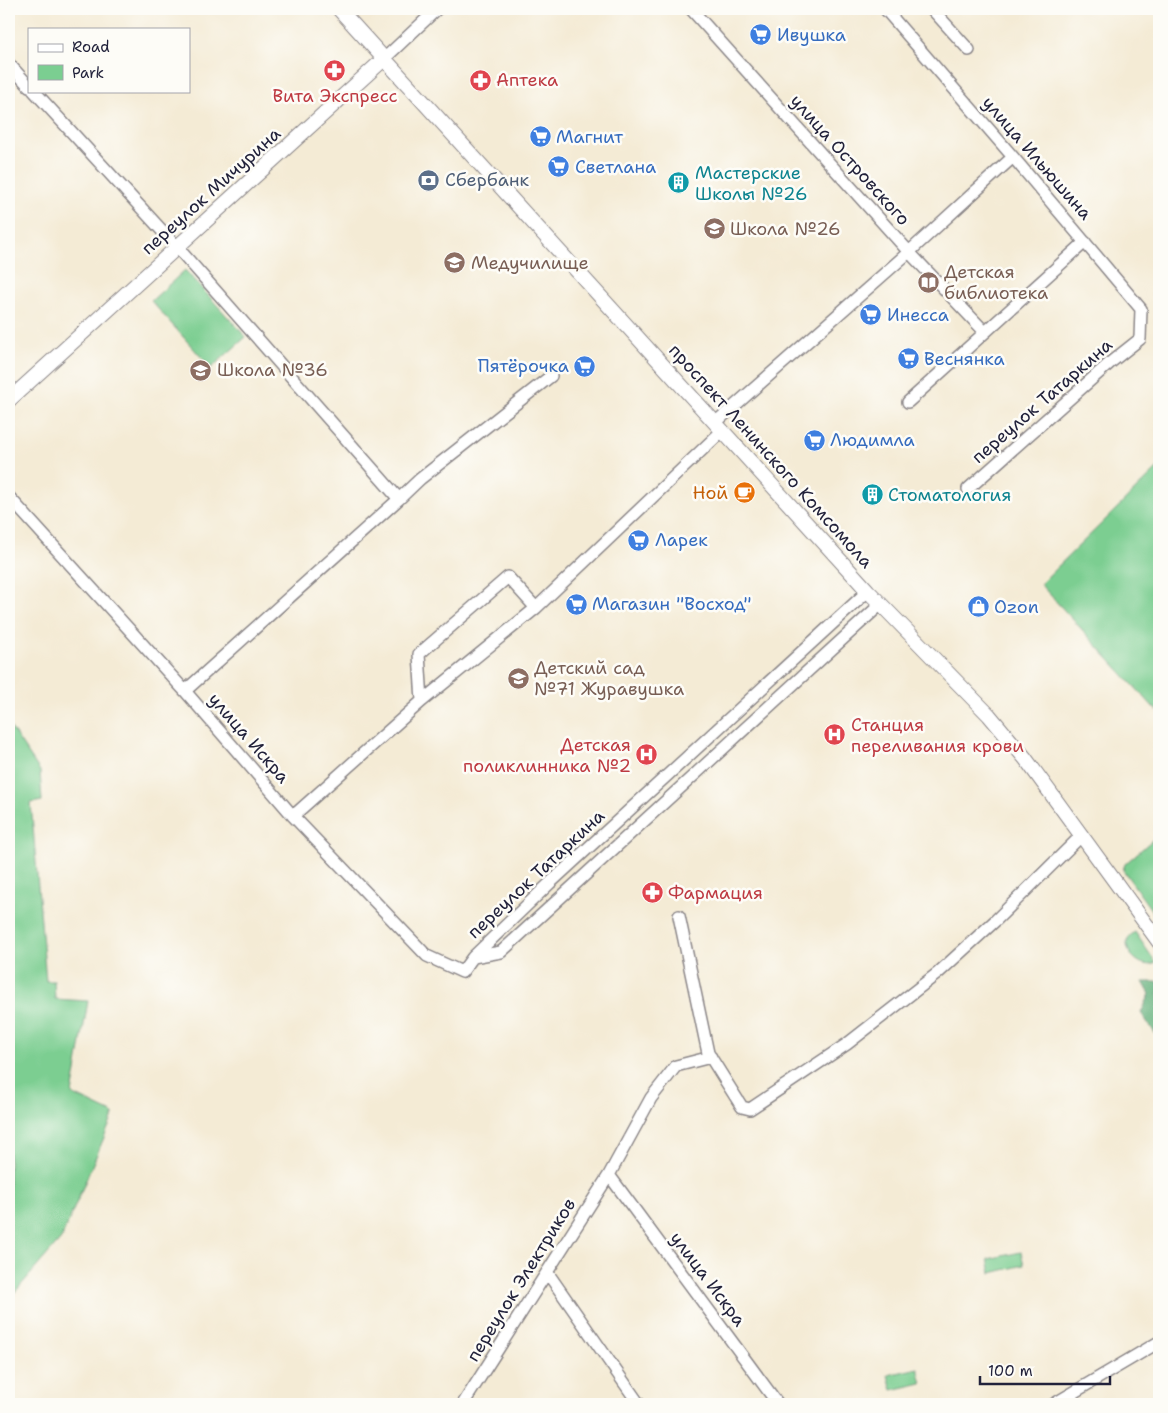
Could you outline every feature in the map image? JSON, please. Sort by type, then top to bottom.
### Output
[{"type":"main road","name":"проспект Ленинского Комсомола","points":[[340,9],[868,591],[989,715],[1025,758],[1159,942]]},
{"type":"main road","name":"переулок Мичурина","points":[[9,400],[385,58]]},
{"type":"street","name":"переулок Мичурина","points":[[385,58],[437,9]]},
{"type":"street","name":"улица Островского","points":[[691,9],[909,252],[986,332]]},
{"type":"street","name":"улица Ильюшина","points":[[885,9],[1014,156],[1141,309],[1140,340]]},
{"type":"street","points":[[932,9],[969,50]]},
{"type":"street","points":[[9,64],[28,85]]},
{"type":"street","points":[[35,92],[177,247],[399,499]]},
{"type":"street","points":[[293,816],[422,701],[536,608],[719,427],[1014,156]]},
{"type":"street","points":[[908,402],[1085,242]]},
{"type":"street","name":"переулок Татаркина","points":[[968,489],[1111,362],[1140,340]]},
{"type":"street","points":[[186,691],[420,479],[551,376]]},
{"type":"street","name":"улица Искра","points":[[9,497],[186,691],[293,816],[427,956],[462,972],[473,957]]},
{"type":"street","points":[[422,701],[419,654],[508,577],[536,608]]},
{"type":"street","name":"переулок Татаркина","points":[[473,957],[550,883],[868,591]]},
{"type":"street","name":"переулок Татаркина","points":[[473,957],[501,952],[882,604]]},
{"type":"street","points":[[679,916],[708,1053],[742,1108],[750,1108],[759,1104],[847,1044],[938,973],[995,921],[1082,835]]},
{"type":"street","name":"переулок Электриков","points":[[463,1404],[608,1175],[651,1098],[676,1066],[711,1057]]},
{"type":"street","name":"улица Искра","points":[[608,1175],[778,1404]]},
{"type":"street","points":[[546,1272],[639,1404]]},
{"type":"street","points":[[1054,1404],[1159,1342]]},
{"type":"green space","points":[[185,270],[246,337],[211,368],[151,301]]},
{"type":"green space","points":[[1159,467],[1159,709],[1157,711],[1040,584]]},
{"type":"green space","points":[[9,727],[40,771],[42,801],[31,803],[46,981],[54,981],[55,999],[88,1001],[72,1094],[114,1114],[61,1239],[9,1299]]},
{"type":"green space","points":[[1159,834],[1159,921],[1123,870],[1125,864]]},
{"type":"green space","points":[[1135,932],[1156,963],[1150,965],[1143,964],[1132,955],[1127,943],[1129,937]]},
{"type":"green space","points":[[1143,982],[1159,982],[1159,1039],[1141,1013],[1150,994]]},
{"type":"green space","points":[[1021,1252],[1024,1265],[991,1273],[988,1259]]},
{"type":"green space","points":[[918,1368],[922,1383],[892,1390],[888,1375]]},
{"type":"place","name":"Ивушка","points":[[761,35]]},
{"type":"place","name":"Вита Экспресс","points":[[335,71]]},
{"type":"place","name":"Аптека","points":[[480,80]]},
{"type":"place","name":"Магнит","points":[[540,137]]},
{"type":"place","name":"Светлана","points":[[559,167]]},
{"type":"place","name":"Сбербанк","points":[[429,180]]},
{"type":"place","name":"Мастерские Школы №26","points":[[679,183]]},
{"type":"place","name":"Школа №26","points":[[714,229]]},
{"type":"place","name":"Медучилище","points":[[455,263]]},
{"type":"place","name":"Детская библиотека","points":[[928,282]]},
{"type":"place","name":"Инесса","points":[[871,315]]},
{"type":"place","name":"Веснянка","points":[[908,359]]},
{"type":"place","name":"Пятёрочка","points":[[585,366]]},
{"type":"place","name":"Школа №36","points":[[201,370]]},
{"type":"place","name":"Людимла","points":[[814,440]]},
{"type":"place","name":"Ной","points":[[744,493]]},
{"type":"place","name":"Стоматология","points":[[872,495]]},
{"type":"place","name":"Ларек","points":[[639,540]]},
{"type":"place","name":"Магазин \"Восход\"","points":[[576,604]]},
{"type":"place","name":"Ozon","points":[[978,607]]},
{"type":"place","name":"Детский сад №71 Журавушка","points":[[518,678]]},
{"type":"place","name":"Станция переливания крови","points":[[835,735]]},
{"type":"place","name":"Детская поликлинника №2","points":[[647,755]]},
{"type":"place","name":"Фармация","points":[[652,893]]}]
